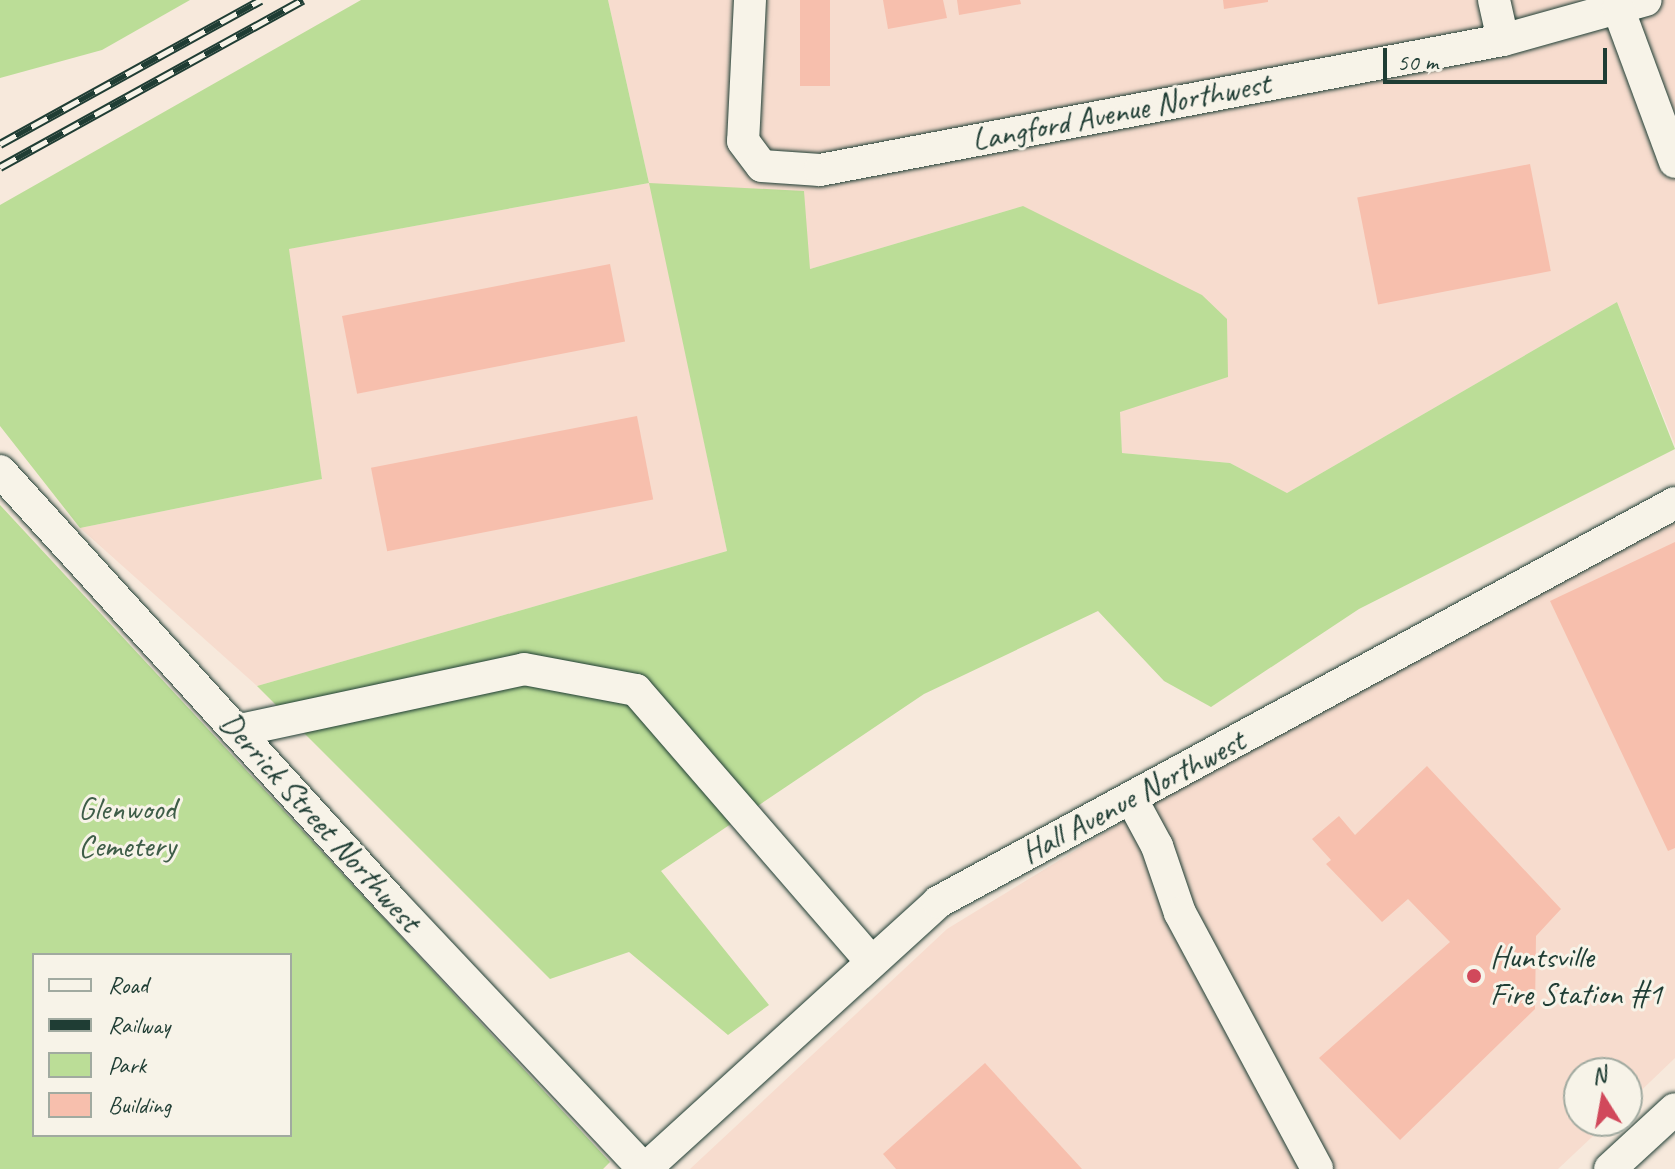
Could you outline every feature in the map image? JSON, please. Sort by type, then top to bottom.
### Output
[{"type":"street","name":"Langford Avenue Northwest","points":[[750,0],[743,141],[762,166],[820,170],[1503,40],[1632,4]]},
{"type":"street","points":[[1494,0],[1503,40]]},
{"type":"street","points":[[1632,4],[1675,162]]},
{"type":"street","name":"Derrick Street Northwest","points":[[0,471],[236,731],[645,1169]]},
{"type":"street","name":"Hall Avenue Northwest","points":[[645,1169],[938,902],[1675,503]]},
{"type":"street","points":[[236,731],[524,669],[636,690],[872,962]]},
{"type":"street","points":[[1131,798],[1157,846],[1180,913],[1317,1169]]},
{"type":"street","points":[[1610,1169],[1675,1109]]},
{"type":"shaded area","points":[[608,0],[1675,0],[1675,445],[1617,302],[1287,493],[1230,463],[1122,453],[1119,412],[1023,206],[810,269],[650,183],[727,551],[257,686],[80,528],[322,479],[288,249],[649,183]]},
{"type":"shaded area","points":[[1675,522],[1675,1058],[1643,1089],[1643,1057],[1563,1057],[1563,1137],[1592,1137],[1558,1169],[690,1169],[947,929],[1253,742]]},
{"type":"green space","points":[[0,0],[190,0],[102,50],[0,78]]},
{"type":"green space","points":[[361,0],[608,0],[649,183],[289,249],[322,479],[80,528],[0,426],[0,205]]},
{"type":"green space","points":[[649,183],[804,191],[810,269],[1023,206],[1202,295],[1227,319],[1228,377],[1120,412],[1122,453],[1230,463],[1287,493],[1617,302],[1675,449],[1359,609],[1211,707],[1164,681],[1098,611],[924,694],[661,871],[769,1005],[728,1035],[629,952],[550,979],[257,686],[727,551]]},
{"type":"green space","name":"Glenwood Cemetery","points":[[0,505],[610,1162],[603,1169],[0,1169]]},
{"type":"building","points":[[800,0],[830,0],[830,86],[800,86]]},
{"type":"building","points":[[883,0],[943,0],[947,18],[888,29]]},
{"type":"building","points":[[957,0],[1020,0],[1021,4],[959,15]]},
{"type":"building","points":[[1223,0],[1268,0],[1268,2],[1224,9]]},
{"type":"building","points":[[1530,164],[1551,271],[1378,305],[1357,198]]},
{"type":"building","points":[[610,264],[625,342],[357,394],[342,316]]},
{"type":"building","points":[[637,416],[653,499],[387,551],[371,468]]},
{"type":"building","points":[[1675,542],[1675,848],[1668,851],[1550,601]]},
{"type":"building","name":"Huntsville Fire Station #1","points":[[1427,766],[1561,909],[1536,936],[1535,1009],[1400,1140],[1319,1058],[1450,942],[1408,899],[1382,922],[1326,864],[1331,860],[1312,839],[1339,816],[1355,835]]},
{"type":"building","points":[[985,1063],[1082,1169],[896,1169],[883,1154]]},
{"type":"railway","points":[[0,144],[261,0]]},
{"type":"railway","points":[[0,167],[303,0]]},
{"type":"place","name":"Huntsville Fire Station #1","points":[[1474,976]]}]
